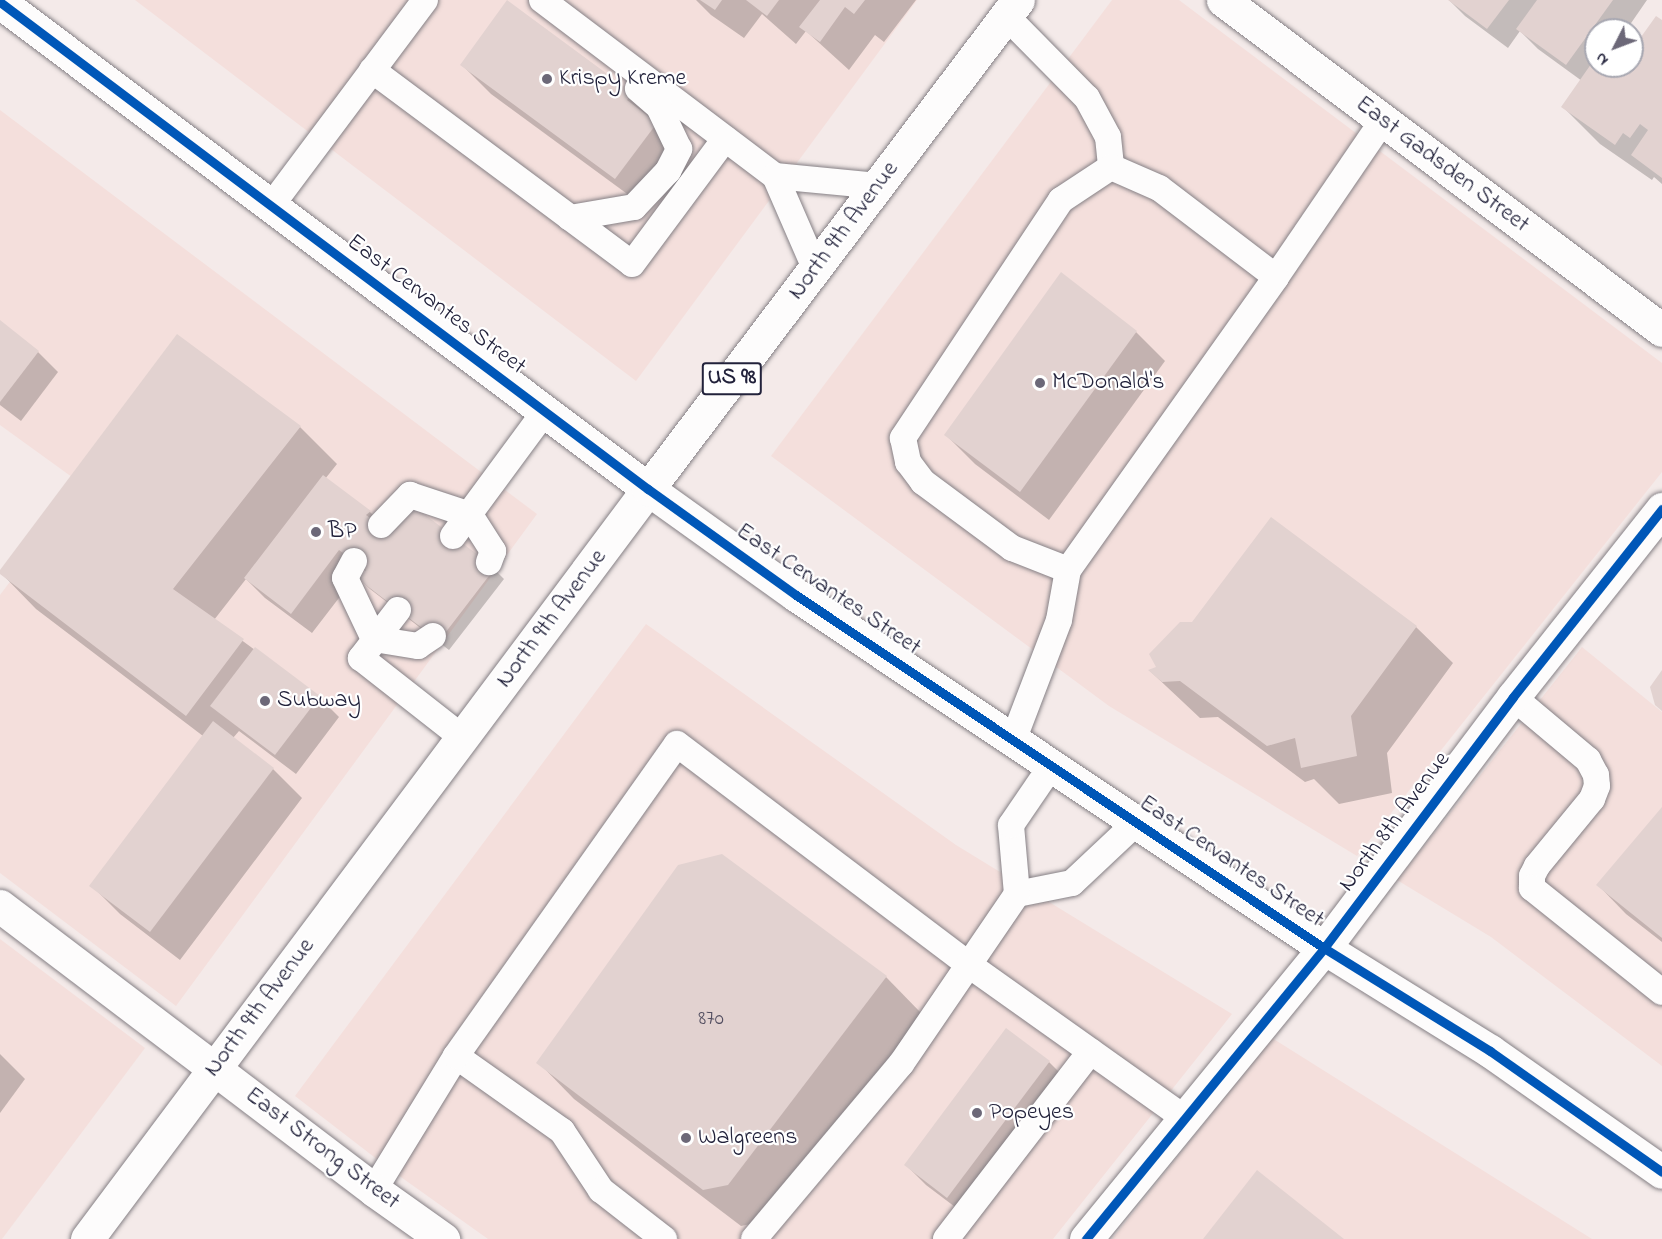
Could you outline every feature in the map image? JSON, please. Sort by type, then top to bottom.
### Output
[{"type":"main road","name":"East Gadsden Street","points":[[1223,0],[1662,330]]},
{"type":"main road","name":"East Cervantes Street","points":[[0,2],[648,489],[796,595],[1014,738],[1324,948],[1490,1051],[1662,1172]]},
{"type":"main road","name":"North 9th Avenue","points":[[87,1239],[648,489],[1012,8]]},
{"type":"main road","name":"North 8th Avenue","points":[[1086,1239],[1324,948],[1513,697],[1662,509]]},
{"type":"main road","name":"East Strong Street","points":[[0,906],[374,1190],[443,1239]]},
{"type":"lane","points":[[271,206],[425,0]]},
{"type":"lane","points":[[542,0],[775,176],[815,268]]},
{"type":"lane","points":[[1012,8],[1087,98],[1108,137],[1111,167]]},
{"type":"lane","points":[[570,218],[634,207],[668,171],[679,150],[658,107],[592,50],[582,30]]},
{"type":"lane","points":[[372,70],[632,264],[726,139]]},
{"type":"lane","points":[[1014,738],[1059,620],[1068,570],[1276,277],[1383,120]]},
{"type":"lane","points":[[1111,167],[1159,189],[1276,277]]},
{"type":"lane","points":[[1068,570],[1012,548],[923,482],[908,462],[903,438],[1061,200],[1111,167]]},
{"type":"lane","points":[[775,176],[878,186]]},
{"type":"lane","points":[[453,536],[545,411]]},
{"type":"lane","points":[[381,525],[410,495],[470,515],[493,551],[489,562]]},
{"type":"lane","points":[[354,561],[345,578],[374,639]]},
{"type":"lane","points":[[398,610],[361,658],[463,738]]},
{"type":"lane","points":[[374,639],[418,646],[433,636]]},
{"type":"lane","points":[[1513,697],[1588,760],[1596,775],[1597,786],[1592,799],[1537,866],[1532,876],[1532,888],[1662,992]]},
{"type":"lane","points":[[374,1190],[456,1056],[677,744],[969,965],[1184,1118]]},
{"type":"lane","points":[[754,1239],[901,1064],[1017,894],[1011,825],[1052,765]]},
{"type":"lane","points":[[1017,894],[1072,883],[1137,822]]},
{"type":"lane","points":[[946,1239],[1091,1051]]},
{"type":"lane","points":[[456,1056],[562,1131],[601,1190],[664,1239]]},
{"type":"shaded area","points":[[135,0],[917,0],[636,381]]},
{"type":"shaded area","points":[[1112,0],[1179,0],[1662,363],[1662,472],[1357,856],[1109,706],[771,456]]},
{"type":"shaded area","points":[[0,110],[537,514],[176,1006],[0,873],[0,595],[83,485],[0,425]]},
{"type":"shaded area","points":[[646,624],[956,845],[1232,1014],[1053,1239],[488,1239],[391,1170],[295,1096]]},
{"type":"shaded area","points":[[1582,647],[1662,712],[1662,1066],[1491,937],[1397,880]]},
{"type":"shaded area","points":[[0,939],[145,1048],[2,1239],[0,1239]]},
{"type":"shaded area","points":[[1272,1038],[1592,1239],[1112,1239]]},
{"type":"building","name":"Krispy Kreme","points":[[507,0],[633,93],[627,100],[657,123],[615,179],[460,65]]},
{"type":"building","points":[[700,0],[722,0],[715,10]]},
{"type":"building","points":[[746,0],[779,0],[767,16]]},
{"type":"building","points":[[820,0],[865,0],[854,14],[845,7],[820,42],[799,27]]},
{"type":"building","points":[[1448,0],[1509,0],[1487,29]]},
{"type":"building","points":[[1537,0],[1613,0],[1600,18],[1584,18],[1584,40],[1566,65],[1516,29]]},
{"type":"building","points":[[1656,16],[1662,20],[1662,178],[1631,155],[1648,130],[1640,124],[1630,138],[1623,133],[1615,145],[1561,107],[1584,74],[1584,78],[1644,78],[1644,33]]},
{"type":"building","name":"McDonald's","points":[[1061,272],[1137,331],[1020,492],[944,435]]},
{"type":"building","points":[[0,320],[39,351],[0,402]]},
{"type":"building","points":[[177,334],[301,426],[173,589],[244,639],[186,716],[0,574],[0,570]]},
{"type":"building","points":[[323,475],[371,511],[366,515],[390,532],[411,504],[495,568],[439,641],[358,579],[366,570],[339,550],[291,614],[244,578]]},
{"type":"building","points":[[1271,517],[1417,626],[1351,716],[1357,756],[1301,768],[1295,738],[1267,746],[1180,681],[1162,682],[1148,670],[1156,667],[1149,654],[1180,622],[1192,622]]},
{"type":"building","name":"Subway","points":[[255,647],[320,696],[275,755],[210,706]]},
{"type":"building","points":[[1662,670],[1662,711],[1655,705],[1650,687]]},
{"type":"building","points":[[213,721],[274,768],[150,932],[89,886]]},
{"type":"building","points":[[1662,807],[1662,938],[1596,885]]},
{"type":"building","name":"Walgreens","points":[[722,854],[887,976],[728,1185],[703,1190],[536,1063],[678,865]]},
{"type":"building","name":"Popeyes","points":[[1006,1028],[1050,1061],[947,1198],[904,1165]]},
{"type":"building","points":[[1257,1170],[1344,1239],[1203,1239]]},
{"type":"cycle path","points":[[0,2],[648,489],[796,595],[1324,948],[1490,1051],[1662,1172]]},
{"type":"cycle path","points":[[1086,1239],[1324,948],[1513,697],[1662,509]]},
{"type":"place","name":"Krispy Kreme","points":[[547,79]]},
{"type":"place","name":"McDonald's","points":[[1040,383]]},
{"type":"place","name":"BP","points":[[316,532]]},
{"type":"place","name":"Subway","points":[[265,701]]},
{"type":"place","name":"Popeyes","points":[[977,1113]]},
{"type":"place","name":"Walgreens","points":[[686,1138]]}]
